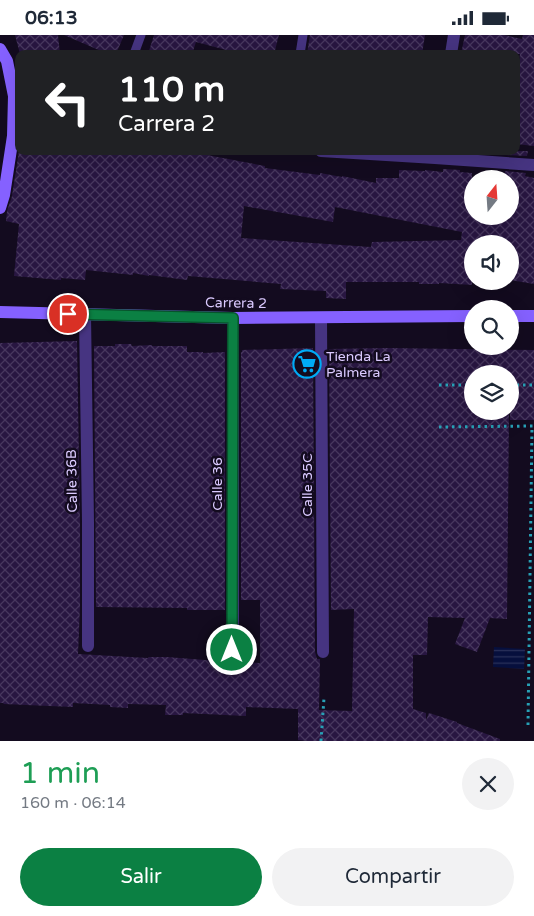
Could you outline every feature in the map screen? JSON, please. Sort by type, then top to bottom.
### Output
[{"type":"street","points":[[452,50],[454,35]]},
{"type":"street","points":[[0,49],[7,61],[14,96],[15,116]]},
{"type":"street","points":[[0,208],[15,141]]},
{"type":"street","points":[[436,155],[534,165]]},
{"type":"street","name":"Carrera 2","points":[[0,312],[233,318],[464,316]]},
{"type":"street","name":"Calle 36B","points":[[85,315],[88,646]]},
{"type":"street","points":[[519,316],[534,316]]},
{"type":"street","name":"Calle 36","points":[[232,650],[233,318]]},
{"type":"street","name":"Calle 35C","points":[[321,318],[323,652]]},
{"type":"lane","points":[[135,50],[141,35]]},
{"type":"lane","points":[[301,50],[303,35]]},
{"type":"path","points":[[439,385],[464,385]]},
{"type":"path","points":[[519,385],[534,385]]},
{"type":"path","points":[[439,427],[533,427],[528,725]]},
{"type":"path","points":[[321,741],[324,698]]},
{"type":"shaded area","points":[[494,647],[525,649],[524,669],[493,667]]},
{"type":"building","points":[[15,35],[58,35],[60,50],[19,50]]},
{"type":"building","points":[[64,35],[124,35],[118,50],[99,50]]},
{"type":"building","points":[[154,35],[279,35],[275,50],[226,50],[196,42],[193,50],[149,50]]},
{"type":"building","points":[[310,35],[425,35],[423,50],[308,50]]},
{"type":"building","points":[[465,35],[504,35],[522,39],[523,35],[534,35],[534,146],[520,144],[520,50],[462,50]]},
{"type":"building","points":[[520,151],[528,151],[527,156],[506,155],[520,155]]},
{"type":"building","points":[[18,155],[207,155],[265,166],[265,168],[320,175],[320,173],[376,183],[376,178],[399,178],[399,170],[443,172],[443,169],[460,170],[460,172],[464,172],[464,225],[519,225],[519,172],[526,173],[525,176],[534,178],[534,284],[519,282],[519,235],[464,235],[464,285],[419,284],[419,282],[346,282],[346,299],[326,298],[326,291],[280,289],[281,284],[188,276],[187,280],[133,273],[133,275],[86,270],[85,280],[14,276],[19,224],[6,221]],"holes":[[[244,206],[333,222],[335,207],[462,232],[461,240],[372,242],[371,247],[241,238]]]},
{"type":"building","points":[[77,341],[80,522],[78,654],[260,663],[260,600],[241,600],[241,352],[242,350],[313,348],[315,652],[317,659],[320,659],[319,710],[352,711],[354,609],[331,610],[329,349],[464,349],[464,355],[519,355],[519,350],[534,350],[534,420],[519,420],[519,365],[464,365],[464,420],[509,420],[507,619],[490,618],[477,652],[455,644],[465,618],[428,617],[427,655],[413,655],[413,709],[426,713],[426,720],[429,713],[457,722],[500,739],[500,741],[298,740],[298,709],[246,707],[246,716],[183,713],[183,715],[165,715],[166,705],[128,704],[128,708],[73,703],[73,707],[0,703],[0,343]]},
{"type":"building","points":[[115,344],[131,344],[132,346],[187,346],[187,352],[225,352],[225,610],[96,607],[94,346],[115,346]]},
{"type":"place","name":"Tienda La Palmera","points":[[307,364]]},
{"type":"route","points":[[68,314],[233,318],[232,650]]}]
